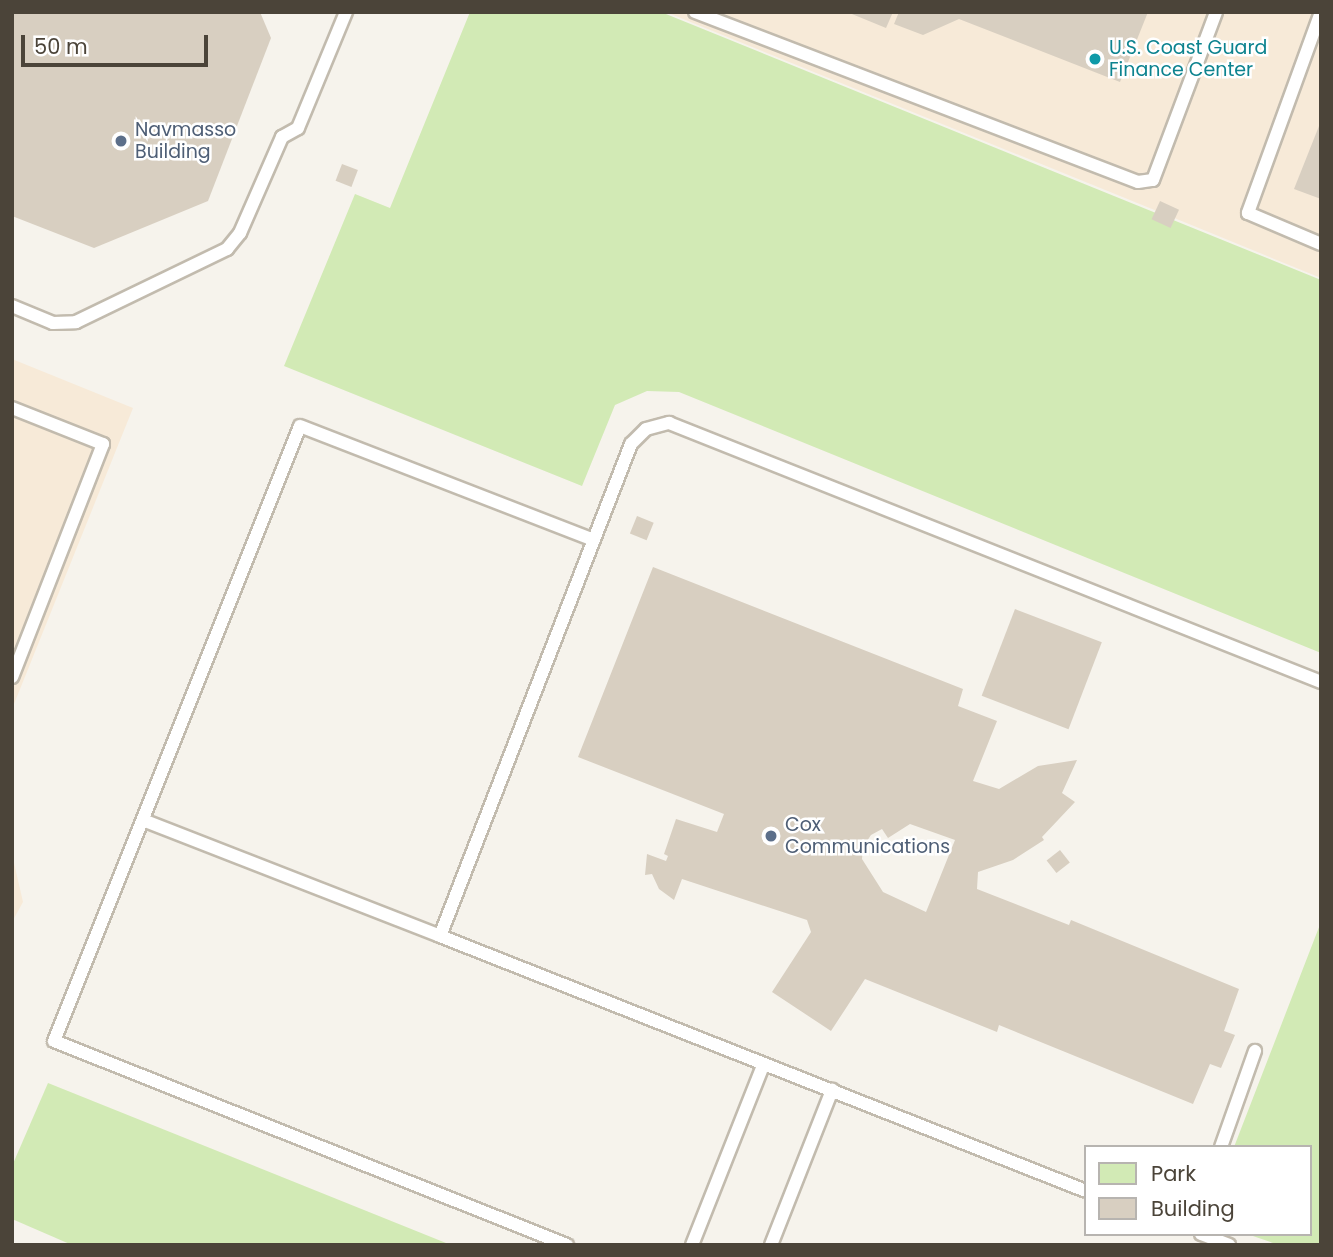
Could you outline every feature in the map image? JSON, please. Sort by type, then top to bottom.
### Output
[{"type":"lane","points":[[12,306],[53,323],[76,322],[227,249],[240,233],[282,137],[298,128],[346,12]]},
{"type":"lane","points":[[695,12],[1138,182],[1153,180],[1216,12]]},
{"type":"lane","points":[[1321,12],[1248,213],[1321,244]]},
{"type":"lane","points":[[12,408],[103,444],[12,677]]},
{"type":"lane","points":[[440,936],[631,444],[646,429],[669,423],[1321,682]]},
{"type":"lane","points":[[567,1245],[54,1041],[300,426],[594,540]]},
{"type":"lane","points":[[143,820],[1084,1190]]},
{"type":"lane","points":[[1222,1145],[1255,1052]]},
{"type":"lane","points":[[692,1245],[763,1066]]},
{"type":"lane","points":[[771,1245],[832,1090]]},
{"type":"lane","points":[[1206,1236],[1229,1245]]},
{"type":"shaded area","points":[[666,12],[1321,12],[1321,278],[1189,224]]},
{"type":"shaded area","points":[[12,359],[133,408],[12,709]]},
{"type":"shaded area","points":[[12,854],[23,902],[12,922]]},
{"type":"green space","points":[[470,12],[661,12],[1321,280],[1321,653],[679,392],[647,391],[615,405],[582,486],[284,366],[355,194],[390,208]]},
{"type":"green space","points":[[1321,922],[1321,1245],[1279,1245],[1253,1236],[1312,1236],[1312,1145],[1235,1145]]},
{"type":"green space","points":[[48,1083],[451,1245],[72,1245],[12,1219],[12,1166]]},
{"type":"building","name":"Navmasso Building","points":[[12,12],[260,12],[271,38],[208,201],[94,248],[12,216]]},
{"type":"building","points":[[847,12],[893,12],[886,28]]},
{"type":"building","name":"U.S. Coast Guard Finance Center","points":[[899,12],[1148,12],[1120,82],[959,19],[923,35],[894,24]]},
{"type":"building","points":[[1321,121],[1321,199],[1294,189]]},
{"type":"building","points":[[342,164],[358,170],[351,187],[336,181]]},
{"type":"building","points":[[1160,201],[1179,210],[1171,228],[1152,219]]},
{"type":"building","points":[[637,516],[654,523],[647,540],[630,534]]},
{"type":"building","name":"Cox Communications","points":[[653,567],[963,689],[958,706],[997,721],[973,781],[999,789],[1038,766],[1077,760],[1062,793],[1075,802],[1042,837],[1044,840],[1013,860],[978,872],[977,889],[1069,925],[1071,920],[1239,989],[1224,1031],[1235,1035],[1221,1068],[1210,1064],[1193,1104],[999,1025],[997,1032],[865,979],[831,1031],[772,992],[811,932],[807,920],[682,879],[674,900],[659,889],[652,874],[645,875],[647,854],[666,861],[668,856],[664,854],[676,819],[717,832],[724,814],[578,757]],"holes":[[[910,824],[955,840],[926,912],[883,892],[862,859],[863,847],[871,835],[882,829],[888,838]]]},
{"type":"building","points":[[1015,609],[1102,642],[1068,729],[982,696]]},
{"type":"building","points":[[1060,850],[1070,863],[1056,873],[1047,860]]},
{"type":"place","name":"U.S. Coast Guard Finance Center","points":[[1095,59]]},
{"type":"place","name":"Navmasso Building","points":[[121,141]]},
{"type":"place","name":"Cox Communications","points":[[771,836]]}]
